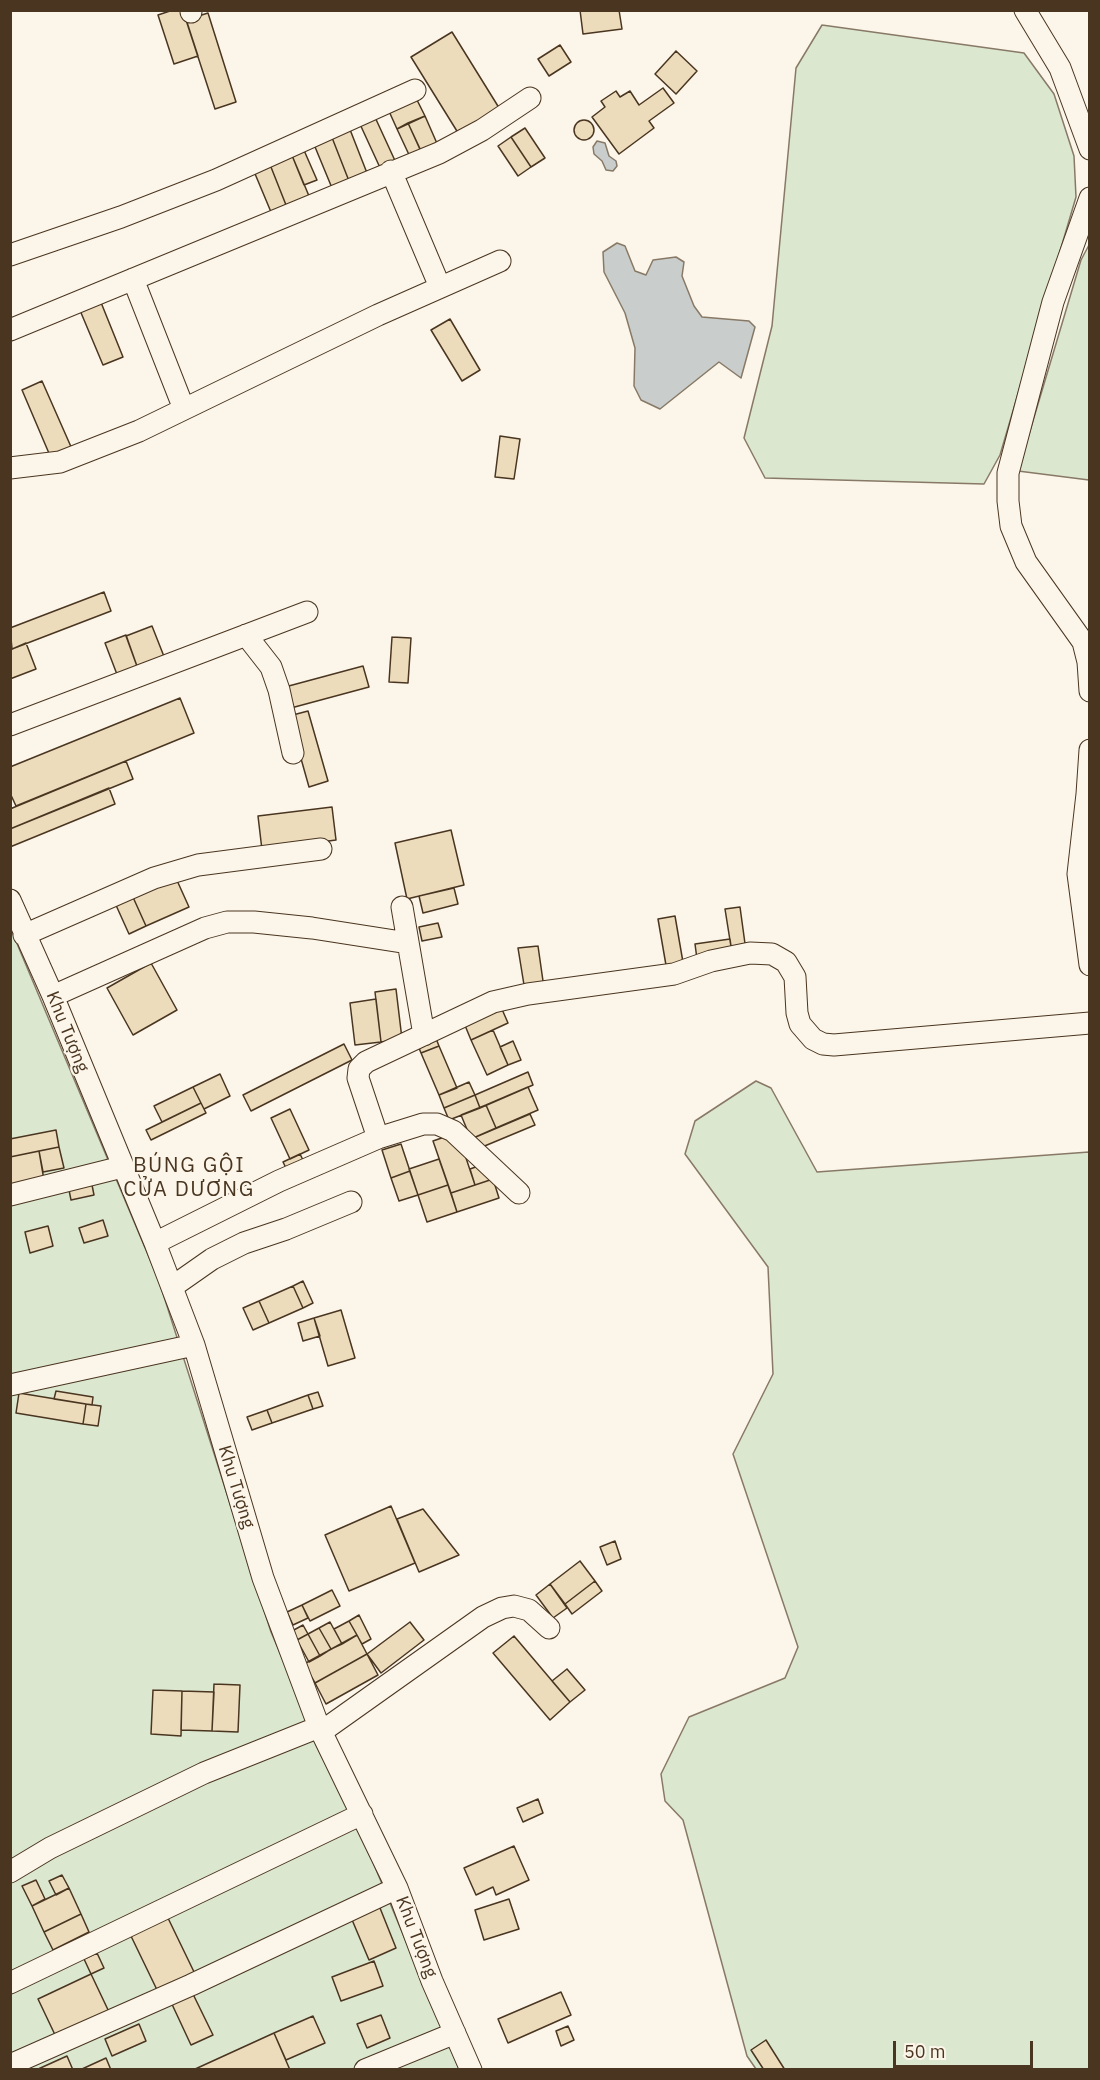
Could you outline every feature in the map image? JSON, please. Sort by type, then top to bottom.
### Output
[{"type":"street","points":[[1025,10],[1060,68],[1089,149]]},
{"type":"street","points":[[10,255],[121,217],[216,180],[416,90]]},
{"type":"street","points":[[10,330],[439,153],[482,130],[530,98]]},
{"type":"street","points":[[391,171],[440,287]]},
{"type":"street","points":[[1089,198],[1053,302],[1008,473],[1011,526],[1026,562],[1083,642],[1088,662],[1089,691]]},
{"type":"street","points":[[10,468],[60,462],[139,432],[440,287],[500,261]]},
{"type":"street","points":[[133,279],[184,410]]},
{"type":"street","points":[[10,725],[307,612]]},
{"type":"street","points":[[246,635],[271,667],[279,690],[292,753]]},
{"type":"street","points":[[1089,750],[1087,794],[1078,874],[1089,965]]},
{"type":"street","points":[[24,934],[154,878],[198,865],[321,849]]},
{"type":"street","name":"Khu Tượng","points":[[10,900],[53,996],[155,1243],[194,1345],[263,1578],[320,1729],[397,1888],[432,1981],[471,2070]]},
{"type":"street","points":[[402,907],[424,1035]]},
{"type":"street","points":[[53,996],[205,928],[227,922],[254,922],[312,928],[408,942]]},
{"type":"street","points":[[378,1138],[358,1078],[358,1069],[366,1062],[493,1002],[528,994],[674,974],[711,961],[750,953],[760,952],[780,958],[792,970],[795,977],[797,1013],[800,1024],[813,1039],[823,1044],[834,1045],[1089,1023]]},
{"type":"street","points":[[155,1243],[279,1181],[378,1138],[423,1124],[437,1124],[453,1131],[519,1192]]},
{"type":"street","points":[[10,1195],[122,1167]]},
{"type":"street","points":[[172,1287],[212,1259],[244,1243],[286,1229],[351,1202]]},
{"type":"street","points":[[10,1385],[194,1345]]},
{"type":"street","points":[[10,1872],[50,1848],[204,1773],[320,1729],[483,1617],[502,1608],[514,1606],[529,1610],[549,1628]]},
{"type":"street","points":[[10,1983],[362,1814]]},
{"type":"street","points":[[10,2065],[191,1985],[397,1888]]},
{"type":"street","points":[[365,2070],[455,2033]]},
{"type":"green space","points":[[822,25],[1024,53],[1054,94],[1074,156],[1076,197],[1000,455],[984,484],[765,478],[744,438],[772,326],[796,68]]},
{"type":"green space","points":[[1089,245],[1089,480],[1018,471],[1081,260]]},
{"type":"green space","points":[[10,927],[159,1281],[271,1632],[365,1843],[459,2069],[11,2069]]},
{"type":"green space","points":[[756,1081],[771,1088],[817,1172],[1089,1152],[1089,2069],[756,2069],[747,2056],[683,1820],[665,1801],[661,1774],[689,1717],[785,1678],[798,1647],[733,1454],[773,1374],[768,1267],[685,1154],[695,1121]]},
{"type":"shaded area","points":[[597,141],[605,143],[609,156],[616,161],[617,166],[613,171],[606,170],[602,161],[594,154],[593,147]]},
{"type":"shaded area","points":[[617,243],[625,246],[635,271],[646,275],[653,260],[676,257],[684,262],[682,276],[694,306],[702,317],[749,321],[755,327],[741,378],[719,362],[660,409],[641,400],[634,386],[635,348],[625,313],[604,272],[603,252]]},
{"type":"building","points":[[173,10],[183,10],[198,56],[174,64],[158,15]]},
{"type":"building","points":[[580,10],[619,10],[622,29],[583,34]]},
{"type":"building","points":[[208,13],[236,102],[215,109],[186,20]]},
{"type":"building","points":[[452,32],[501,111],[460,136],[411,57]]},
{"type":"building","points":[[560,45],[571,62],[549,76],[538,59]]},
{"type":"building","points":[[676,51],[697,71],[676,94],[655,74]]},
{"type":"building","points":[[663,88],[674,103],[649,121],[654,128],[619,154],[592,117],[605,107],[601,101],[616,91],[620,97],[630,91],[639,105]]},
{"type":"building","points":[[415,96],[425,116],[397,129],[388,109]]},
{"type":"building","points":[[374,115],[397,165],[382,172],[359,122]]},
{"type":"building","points":[[425,116],[439,148],[423,156],[408,123]]},
{"type":"building","points":[[584,120],[591,123],[594,130],[591,137],[584,140],[577,137],[574,130],[577,123]]},
{"type":"building","points":[[408,123],[422,153],[411,159],[397,129]]},
{"type":"building","points":[[349,127],[367,173],[349,181],[331,135]]},
{"type":"building","points":[[525,128],[545,158],[531,167],[511,137]]},
{"type":"building","points":[[331,135],[349,181],[332,188],[313,142]]},
{"type":"building","points":[[511,137],[531,167],[518,176],[498,146]]},
{"type":"building","points":[[303,148],[317,180],[304,185],[291,153]]},
{"type":"building","points":[[291,153],[309,196],[286,205],[269,162]]},
{"type":"building","points":[[269,162],[286,205],[271,212],[253,169]]},
{"type":"building","points":[[100,300],[123,357],[103,365],[79,308]]},
{"type":"building","points":[[450,319],[480,370],[462,381],[431,330]]},
{"type":"building","points":[[42,381],[72,449],[51,458],[22,390]]},
{"type":"building","points":[[500,436],[520,439],[514,479],[495,477]]},
{"type":"building","points":[[104,592],[111,611],[12,649],[10,628]]},
{"type":"building","points":[[152,626],[165,659],[138,669],[126,636]]},
{"type":"building","points":[[126,635],[138,669],[118,677],[105,643]]},
{"type":"building","points":[[392,637],[411,638],[408,683],[389,682]]},
{"type":"building","points":[[26,643],[36,669],[10,679],[10,650]]},
{"type":"building","points":[[363,666],[369,687],[291,708],[285,687]]},
{"type":"building","points":[[180,698],[194,733],[16,806],[10,793],[10,767]]},
{"type":"building","points":[[308,711],[328,781],[309,787],[289,716]]},
{"type":"building","points":[[126,761],[133,779],[10,829],[10,809]]},
{"type":"building","points":[[109,788],[115,804],[10,847],[10,829]]},
{"type":"building","points":[[332,807],[336,840],[262,850],[258,816]]},
{"type":"building","points":[[451,830],[464,885],[407,899],[395,843]]},
{"type":"building","points":[[175,876],[189,907],[146,926],[132,895]]},
{"type":"building","points":[[454,888],[458,904],[423,913],[419,896]]},
{"type":"building","points":[[132,895],[146,926],[129,934],[115,903]]},
{"type":"building","points":[[740,907],[746,951],[732,953],[725,909]]},
{"type":"building","points":[[675,916],[684,968],[667,971],[658,919]]},
{"type":"building","points":[[438,923],[442,937],[422,941],[419,927]]},
{"type":"building","points":[[730,939],[732,953],[697,959],[695,944]]},
{"type":"building","points":[[538,946],[544,988],[525,991],[518,948]]},
{"type":"building","points":[[151,963],[177,1010],[133,1035],[107,988]]},
{"type":"building","points":[[396,989],[402,1039],[381,1042],[375,992]]},
{"type":"building","points":[[376,999],[381,1042],[355,1045],[350,1003]]},
{"type":"building","points":[[501,1007],[508,1023],[471,1040],[464,1023]]},
{"type":"building","points":[[493,1030],[508,1065],[487,1075],[471,1040]]},
{"type":"building","points":[[435,1036],[439,1046],[421,1053],[417,1043]]},
{"type":"building","points":[[513,1041],[521,1060],[508,1065],[500,1047]]},
{"type":"building","points":[[344,1044],[352,1060],[251,1111],[243,1095]]},
{"type":"building","points":[[439,1046],[457,1088],[439,1095],[421,1053]]},
{"type":"building","points":[[528,1072],[533,1085],[480,1108],[475,1095]]},
{"type":"building","points":[[220,1074],[230,1096],[204,1109],[193,1087]]},
{"type":"building","points":[[469,1082],[475,1095],[444,1108],[439,1095]]},
{"type":"building","points":[[193,1087],[201,1103],[162,1122],[154,1106]]},
{"type":"building","points":[[528,1087],[538,1110],[496,1128],[486,1105]]},
{"type":"building","points":[[475,1095],[480,1108],[449,1120],[444,1108]]},
{"type":"building","points":[[201,1103],[206,1113],[151,1140],[146,1130]]},
{"type":"building","points":[[486,1105],[496,1128],[471,1139],[461,1115]]},
{"type":"building","points":[[290,1109],[309,1150],[290,1159],[271,1118]]},
{"type":"building","points":[[530,1114],[535,1125],[475,1150],[471,1139]]},
{"type":"building","points":[[56,1130],[59,1147],[10,1157],[10,1139]]},
{"type":"building","points":[[453,1134],[460,1140],[475,1185],[451,1193],[433,1141]]},
{"type":"building","points":[[401,1144],[410,1171],[391,1178],[382,1150]]},
{"type":"building","points":[[59,1147],[64,1168],[43,1172],[39,1151]]},
{"type":"building","points":[[39,1151],[44,1180],[10,1187],[10,1157]]},
{"type":"building","points":[[300,1154],[306,1166],[289,1174],[283,1162]]},
{"type":"building","points":[[439,1159],[448,1185],[418,1195],[409,1169]]},
{"type":"building","points":[[487,1163],[493,1179],[475,1185],[470,1169]]},
{"type":"building","points":[[410,1171],[418,1195],[399,1201],[391,1178]]},
{"type":"building","points":[[493,1179],[499,1198],[457,1212],[451,1193]]},
{"type":"building","points":[[91,1180],[94,1195],[71,1200],[68,1185]]},
{"type":"building","points":[[448,1185],[457,1212],[427,1222],[418,1195]]},
{"type":"building","points":[[103,1220],[108,1236],[84,1243],[79,1228]]},
{"type":"building","points":[[48,1226],[53,1246],[30,1253],[25,1232]]},
{"type":"building","points":[[303,1281],[313,1303],[303,1308],[293,1286]]},
{"type":"building","points":[[293,1286],[303,1308],[269,1323],[259,1301]]},
{"type":"building","points":[[259,1301],[269,1323],[253,1330],[243,1308]]},
{"type":"building","points":[[341,1310],[355,1358],[328,1366],[314,1318]]},
{"type":"building","points":[[314,1318],[320,1336],[303,1341],[298,1323]]},
{"type":"building","points":[[56,1391],[93,1397],[92,1405],[54,1399]]},
{"type":"building","points":[[318,1392],[323,1406],[313,1409],[308,1395]]},
{"type":"building","points":[[19,1393],[86,1404],[83,1424],[16,1413]]},
{"type":"building","points":[[308,1395],[313,1409],[272,1423],[267,1410]]},
{"type":"building","points":[[86,1404],[101,1406],[98,1426],[83,1424]]},
{"type":"building","points":[[267,1410],[272,1423],[252,1430],[247,1417]]},
{"type":"building","points":[[391,1506],[415,1563],[349,1591],[325,1535]]},
{"type":"building","points":[[423,1509],[459,1555],[419,1572],[397,1519]]},
{"type":"building","points":[[615,1541],[621,1559],[607,1565],[600,1547]]},
{"type":"building","points":[[580,1561],[595,1581],[565,1604],[550,1584]]},
{"type":"building","points":[[595,1581],[602,1591],[572,1614],[565,1604]]},
{"type":"building","points":[[550,1584],[567,1608],[553,1618],[536,1595]]},
{"type":"building","points":[[332,1590],[340,1606],[310,1621],[302,1605]]},
{"type":"building","points":[[302,1605],[308,1618],[293,1625],[287,1612]]},
{"type":"building","points":[[359,1615],[371,1639],[362,1644],[349,1621]]},
{"type":"building","points":[[349,1621],[357,1635],[342,1644],[334,1629]]},
{"type":"building","points":[[330,1622],[342,1644],[331,1649],[319,1628]]},
{"type":"building","points":[[410,1622],[424,1640],[381,1673],[367,1654]]},
{"type":"building","points":[[303,1625],[308,1634],[297,1640],[292,1631]]},
{"type":"building","points":[[319,1628],[331,1649],[320,1656],[308,1634]]},
{"type":"building","points":[[308,1634],[320,1656],[309,1662],[297,1640]]},
{"type":"building","points":[[357,1635],[367,1654],[315,1683],[304,1664]]},
{"type":"building","points":[[514,1636],[570,1702],[550,1720],[493,1653]]},
{"type":"building","points":[[367,1654],[378,1675],[326,1704],[315,1683]]},
{"type":"building","points":[[567,1669],[585,1690],[570,1702],[552,1681]]},
{"type":"building","points":[[214,1684],[240,1685],[238,1732],[212,1731]]},
{"type":"building","points":[[153,1690],[182,1691],[181,1736],[151,1734]]},
{"type":"building","points":[[182,1691],[214,1692],[212,1731],[181,1730]]},
{"type":"building","points":[[538,1799],[543,1813],[523,1822],[517,1808]]},
{"type":"building","points":[[514,1846],[529,1880],[496,1895],[493,1887],[476,1895],[464,1868]]},
{"type":"building","points":[[62,1875],[69,1888],[56,1895],[49,1881]]},
{"type":"building","points":[[36,1880],[45,1899],[32,1906],[22,1886]]},
{"type":"building","points":[[69,1888],[81,1914],[44,1932],[32,1906]]},
{"type":"building","points":[[509,1899],[519,1929],[484,1940],[475,1910]]},
{"type":"building","points":[[378,1903],[396,1948],[369,1960],[350,1915]]},
{"type":"building","points":[[81,1914],[89,1932],[53,1950],[44,1932]]},
{"type":"building","points":[[167,1916],[196,1976],[159,1994],[130,1934]]},
{"type":"building","points":[[97,1953],[104,1968],[91,1974],[84,1959]]},
{"type":"building","points":[[374,1961],[383,1986],[341,2001],[332,1977]]},
{"type":"building","points":[[91,1974],[110,2014],[57,2039],[38,1999]]},
{"type":"building","points":[[191,1990],[213,2035],[191,2045],[170,2000]]},
{"type":"building","points":[[561,1992],[571,2015],[508,2043],[498,2019]]},
{"type":"building","points":[[381,2015],[390,2038],[367,2048],[357,2024]]},
{"type":"building","points":[[313,2016],[325,2043],[286,2060],[274,2033]]},
{"type":"building","points":[[139,2024],[146,2041],[112,2056],[105,2039]]},
{"type":"building","points":[[568,2026],[574,2040],[561,2046],[556,2031]]},
{"type":"building","points":[[274,2033],[290,2070],[193,2070]]},
{"type":"building","points":[[766,2040],[785,2070],[764,2070],[751,2050]]},
{"type":"building","points":[[67,2056],[73,2070],[36,2070]]},
{"type":"building","points":[[106,2058],[111,2070],[82,2070],[82,2069]]},
{"type":"district","name":"BÚNG GỘI CỬA DƯƠNG","points":[[189,1178]]}]
